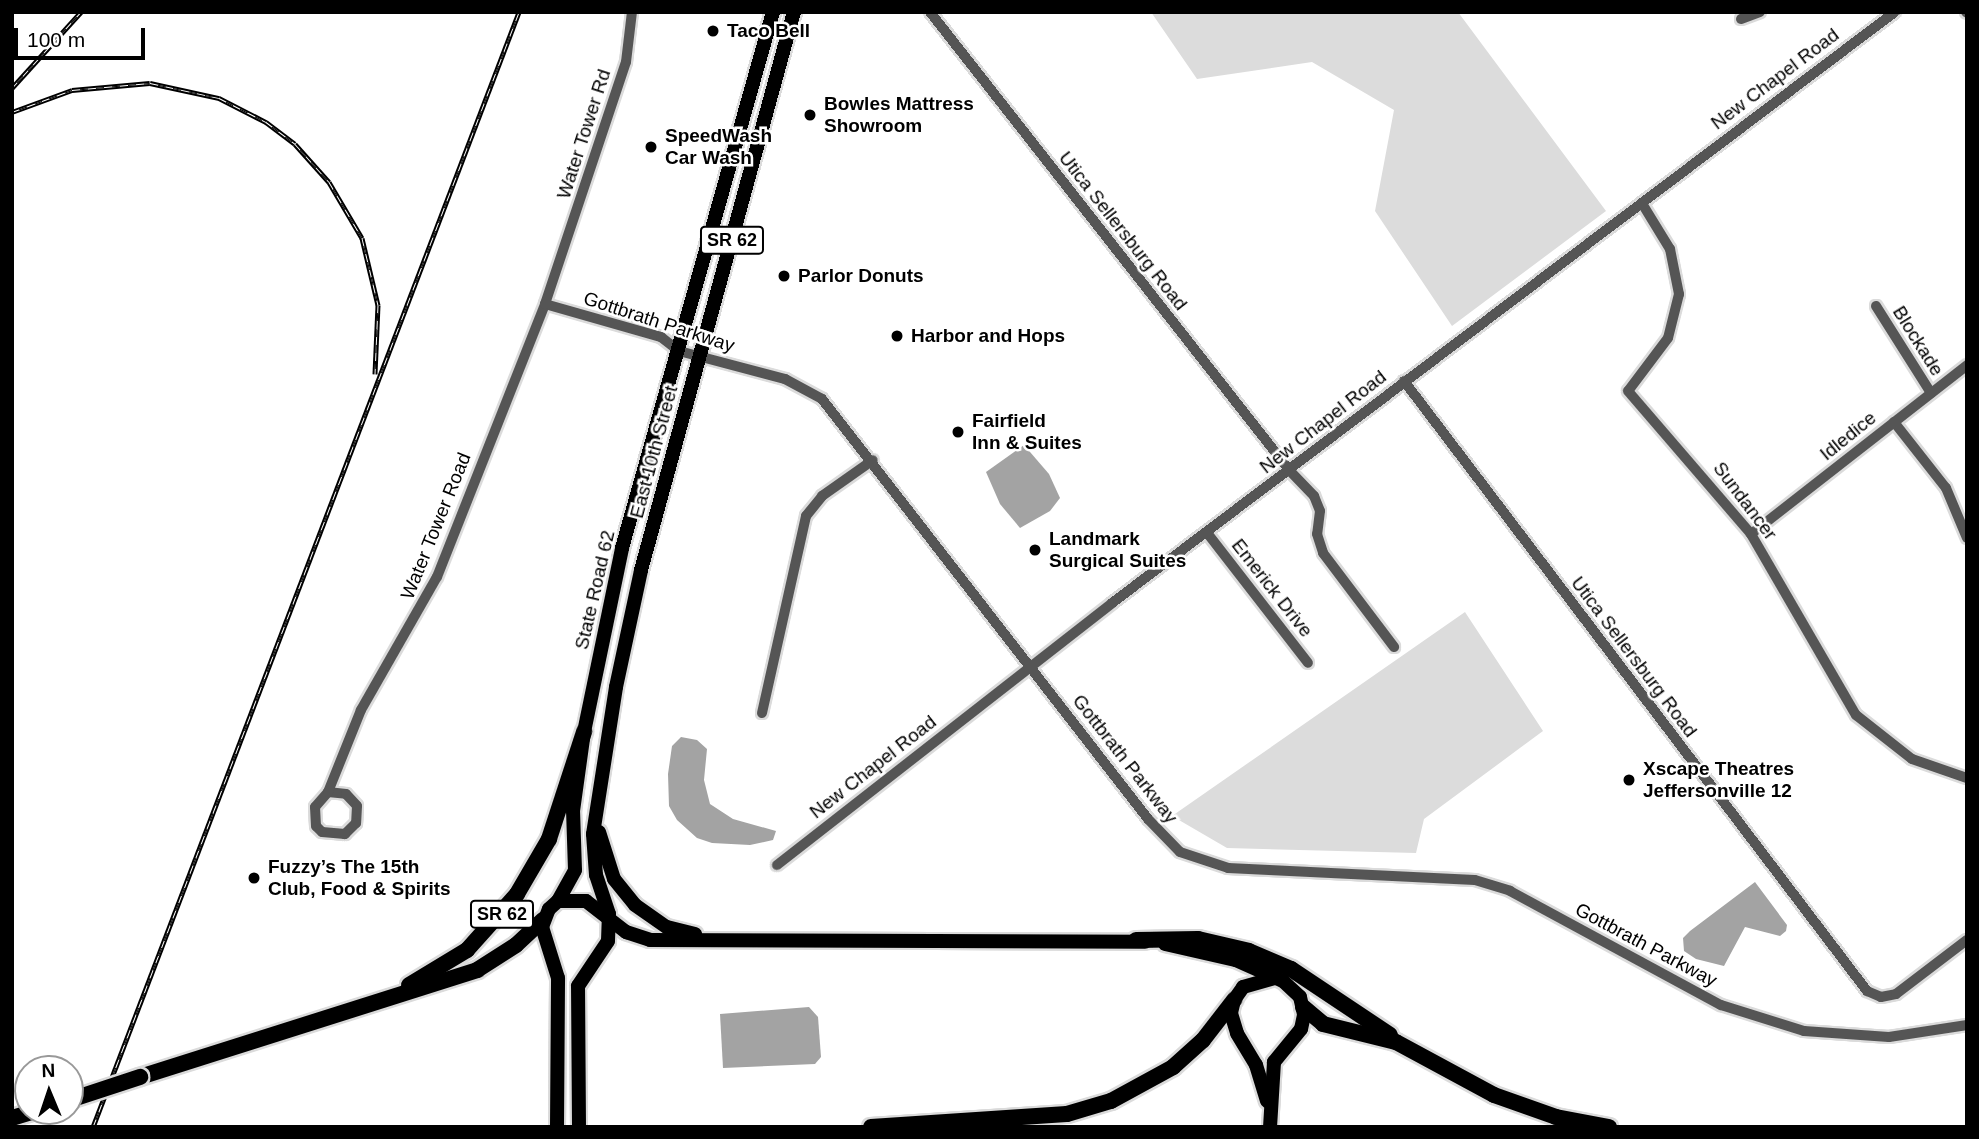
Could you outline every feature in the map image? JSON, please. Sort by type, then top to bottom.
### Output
[{"type":"highway","name":"SR 62","points":[[84,1095],[332,1017],[436,971],[467,950],[502,914],[549,839],[584,732]]},
{"type":"highway","points":[[332,1017],[477,970],[516,945],[543,920]]},
{"type":"highway","points":[[1136,940],[1198,939],[1262,956],[1304,977],[1396,1042],[1493,1096],[1556,1117],[1609,1127]]},
{"type":"highway","points":[[871,1127],[1067,1114],[1111,1101],[1181,1061],[1234,1000]]},
{"type":"highway","points":[[1303,1007],[1323,1024],[1396,1042]]},
{"type":"main road","name":"State Road 62","points":[[584,732],[622,548],[773,12]]},
{"type":"main road","name":"East 10th Street","points":[[608,915],[593,851],[596,806],[641,570],[794,12]]},
{"type":"main road","points":[[557,1127],[558,978],[543,920],[558,901],[575,870],[573,811],[584,732]]},
{"type":"main road","points":[[596,806],[605,860],[623,893],[653,920],[705,937]]},
{"type":"main road","points":[[558,901],[586,901],[642,939],[705,937],[1136,940],[1209,951],[1294,988],[1303,1007],[1301,1029],[1274,1062],[1270,1120]]},
{"type":"main road","points":[[579,1127],[578,986],[608,941],[608,915]]},
{"type":"main road","points":[[1270,1120],[1256,1065],[1232,1023],[1234,1000],[1251,982],[1274,978]]},
{"type":"street","name":"Water Tower Rd","points":[[559,264],[626,62],[632,12]]},
{"type":"street","name":"Utica Sellersburg Road","points":[[930,12],[1290,471],[1319,503],[1317,534],[1323,553],[1394,647]]},
{"type":"street","points":[[1741,19],[1760,12]]},
{"type":"street","name":"New Chapel Road","points":[[777,865],[1031,665],[1208,534],[1404,381],[1643,205],[1895,12]]},
{"type":"street","name":"Sundancer","points":[[1643,205],[1670,249],[1679,294],[1668,338],[1628,391],[1751,534],[1856,715],[1912,759],[1967,778]]},
{"type":"street","name":"Water Tower Road","points":[[328,792],[346,793],[357,806],[356,823],[345,834],[329,835],[316,826],[315,807],[328,792],[361,710],[433,586],[559,264]]},
{"type":"street","name":"Gottbrath Parkway","points":[[545,304],[661,337],[679,351],[806,387],[822,399],[873,460],[1148,819],[1180,852],[1199,861],[1253,870],[1475,880],[1510,891],[1702,996],[1759,1020],[1849,1036],[1907,1035],[1967,1025]]},
{"type":"street","name":"Blockade","points":[[1877,306],[1931,393]]},
{"type":"street","name":"Idledice","points":[[1751,534],[1967,365]]},
{"type":"street","name":"Utica Sellersburg Road","points":[[1404,381],[1867,991],[1881,997],[1896,994],[1967,940]]},
{"type":"street","points":[[1895,422],[1946,488],[1967,537]]},
{"type":"street","points":[[762,713],[806,516],[822,496],[873,460]]},
{"type":"street","name":"Emerick Drive","points":[[1208,534],[1308,663]]},
{"type":"shaded area","points":[[1151,12],[1458,12],[1606,211],[1452,326],[1375,211],[1394,110],[1312,62],[1197,79]]},
{"type":"shaded area","points":[[1024,445],[1049,474],[1060,498],[1050,511],[1020,528],[1000,504],[986,472]]},
{"type":"shaded area","points":[[1465,612],[1543,731],[1424,819],[1416,853],[1227,848],[1172,816]]},
{"type":"shaded area","points":[[681,737],[697,740],[707,749],[704,780],[710,804],[733,819],[776,831],[773,840],[750,845],[712,843],[697,838],[677,820],[669,806],[668,774],[672,746]]},
{"type":"shaded area","points":[[1755,882],[1787,925],[1786,931],[1780,936],[1745,927],[1724,966],[1696,959],[1684,951],[1683,938],[1690,931]]},
{"type":"shaded area","points":[[809,1007],[818,1017],[821,1057],[815,1064],[723,1068],[720,1014]]},
{"type":"railway","points":[[12,88],[81,12]]},
{"type":"railway","points":[[93,1127],[519,12]]},
{"type":"railway","points":[[12,112],[72,90],[150,83],[219,98],[266,122],[295,144],[329,182],[362,238],[378,305],[375,374]]},
{"type":"place","name":"Taco Bell","points":[[713,31]]},
{"type":"place","name":"Bowles Mattress Showroom","points":[[810,115]]},
{"type":"place","name":"SpeedWash Car Wash","points":[[651,147]]},
{"type":"place","name":"Parlor Donuts","points":[[784,276]]},
{"type":"place","name":"Harbor and Hops","points":[[897,336]]},
{"type":"place","name":"Fairfield Inn & Suites","points":[[958,432]]},
{"type":"place","name":"Landmark Surgical Suites","points":[[1035,550]]},
{"type":"place","name":"Xscape Theatres Jeffersonville 12","points":[[1629,780]]},
{"type":"place","name":"Fuzzy’s The 15th Club, Food & Spirits","points":[[254,878]]}]
